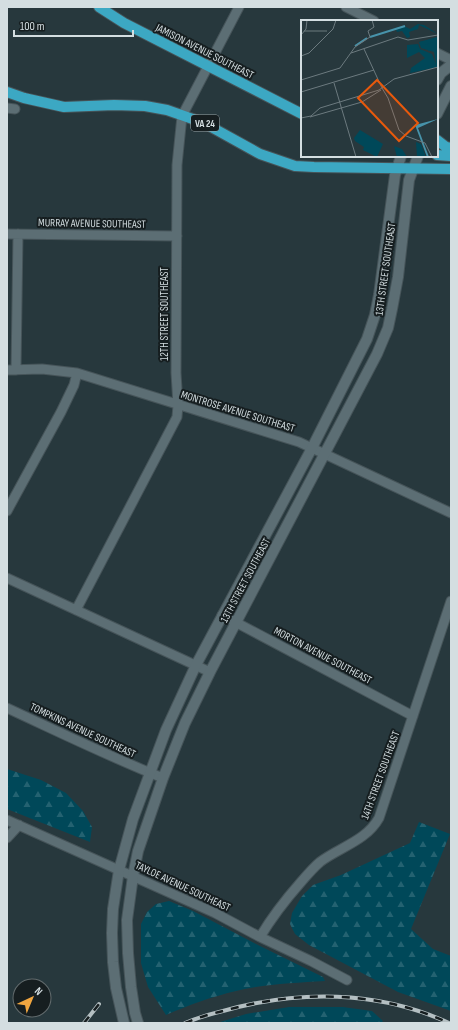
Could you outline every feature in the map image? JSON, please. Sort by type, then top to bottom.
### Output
[{"type":"main road","name":"JAMISON AVENUE SOUTHEAST","points":[[99,7],[124,23],[301,113]]},
{"type":"main road","points":[[438,78],[441,72],[451,65]]},
{"type":"main road","points":[[438,112],[451,86]]},
{"type":"main road","name":"VA 24","points":[[7,92],[24,98],[64,107],[114,105],[145,106],[167,110],[204,123],[260,154],[296,166],[451,170]]},
{"type":"main road","points":[[438,141],[446,148],[451,148]]},
{"type":"main road","points":[[438,155],[451,156]]},
{"type":"main road","name":"13TH STREET SOUTHEAST","points":[[122,1019],[113,962],[112,933],[113,909],[125,844],[149,773],[166,730],[196,665],[312,448],[367,339],[375,315],[395,175],[401,157]]},
{"type":"main road","name":"13TH STREET SOUTHEAST","points":[[138,1023],[131,987],[127,931],[128,907],[140,845],[163,778],[185,723],[236,622],[378,354],[388,328],[398,277],[409,180],[418,157]]},
{"type":"street","name":"12TH STREET SOUTHEAST","points":[[76,610],[177,417],[177,165],[182,116],[239,7]]},
{"type":"street","points":[[346,7],[372,20]]},
{"type":"street","points":[[438,54],[451,60]]},
{"type":"street","name":"MURRAY AVENUE SOUTHEAST","points":[[7,234],[177,236]]},
{"type":"street","points":[[12,370],[18,234]]},
{"type":"street","name":"MONTROSE AVENUE SOUTHEAST","points":[[12,370],[42,369],[77,373],[299,442],[451,513]]},
{"type":"street","points":[[7,511],[64,405],[74,385],[77,373]]},
{"type":"street","points":[[7,578],[210,672]]},
{"type":"street","name":"14TH STREET SOUTHEAST","points":[[260,937],[283,904],[320,862],[362,838],[375,826],[379,818],[451,601]]},
{"type":"street","name":"MORTON AVENUE SOUTHEAST","points":[[222,614],[413,716]]},
{"type":"street","name":"TOMPKINS AVENUE SOUTHEAST","points":[[7,708],[70,739],[163,778]]},
{"type":"street","name":"TAYLOE AVENUE SOUTHEAST","points":[[7,820],[215,913],[347,980]]},
{"type":"street","points":[[7,838],[19,825]]},
{"type":"green space","points":[[7,769],[41,780],[66,793],[83,811],[92,827],[90,842],[7,809]]},
{"type":"green space","points":[[419,822],[450,834],[411,929],[433,949],[451,956],[451,1011],[398,992],[309,945],[295,934],[290,924],[292,913],[302,896],[313,885],[341,875],[410,843]]},
{"type":"green space","points":[[169,901],[193,911],[323,977],[325,981],[280,984],[227,993],[166,1015],[148,987],[141,963],[141,924],[147,912],[156,904]]},
{"type":"green space","points":[[289,1007],[343,1007],[372,1011],[383,1021],[381,1023],[217,1023],[246,1014]]},
{"type":"railway","points":[[185,1023],[194,1019],[251,1004],[280,999],[308,997],[366,999],[394,1004],[422,1012],[449,1023]]},
{"type":"railway","points":[[84,1023],[99,1004]]}]
